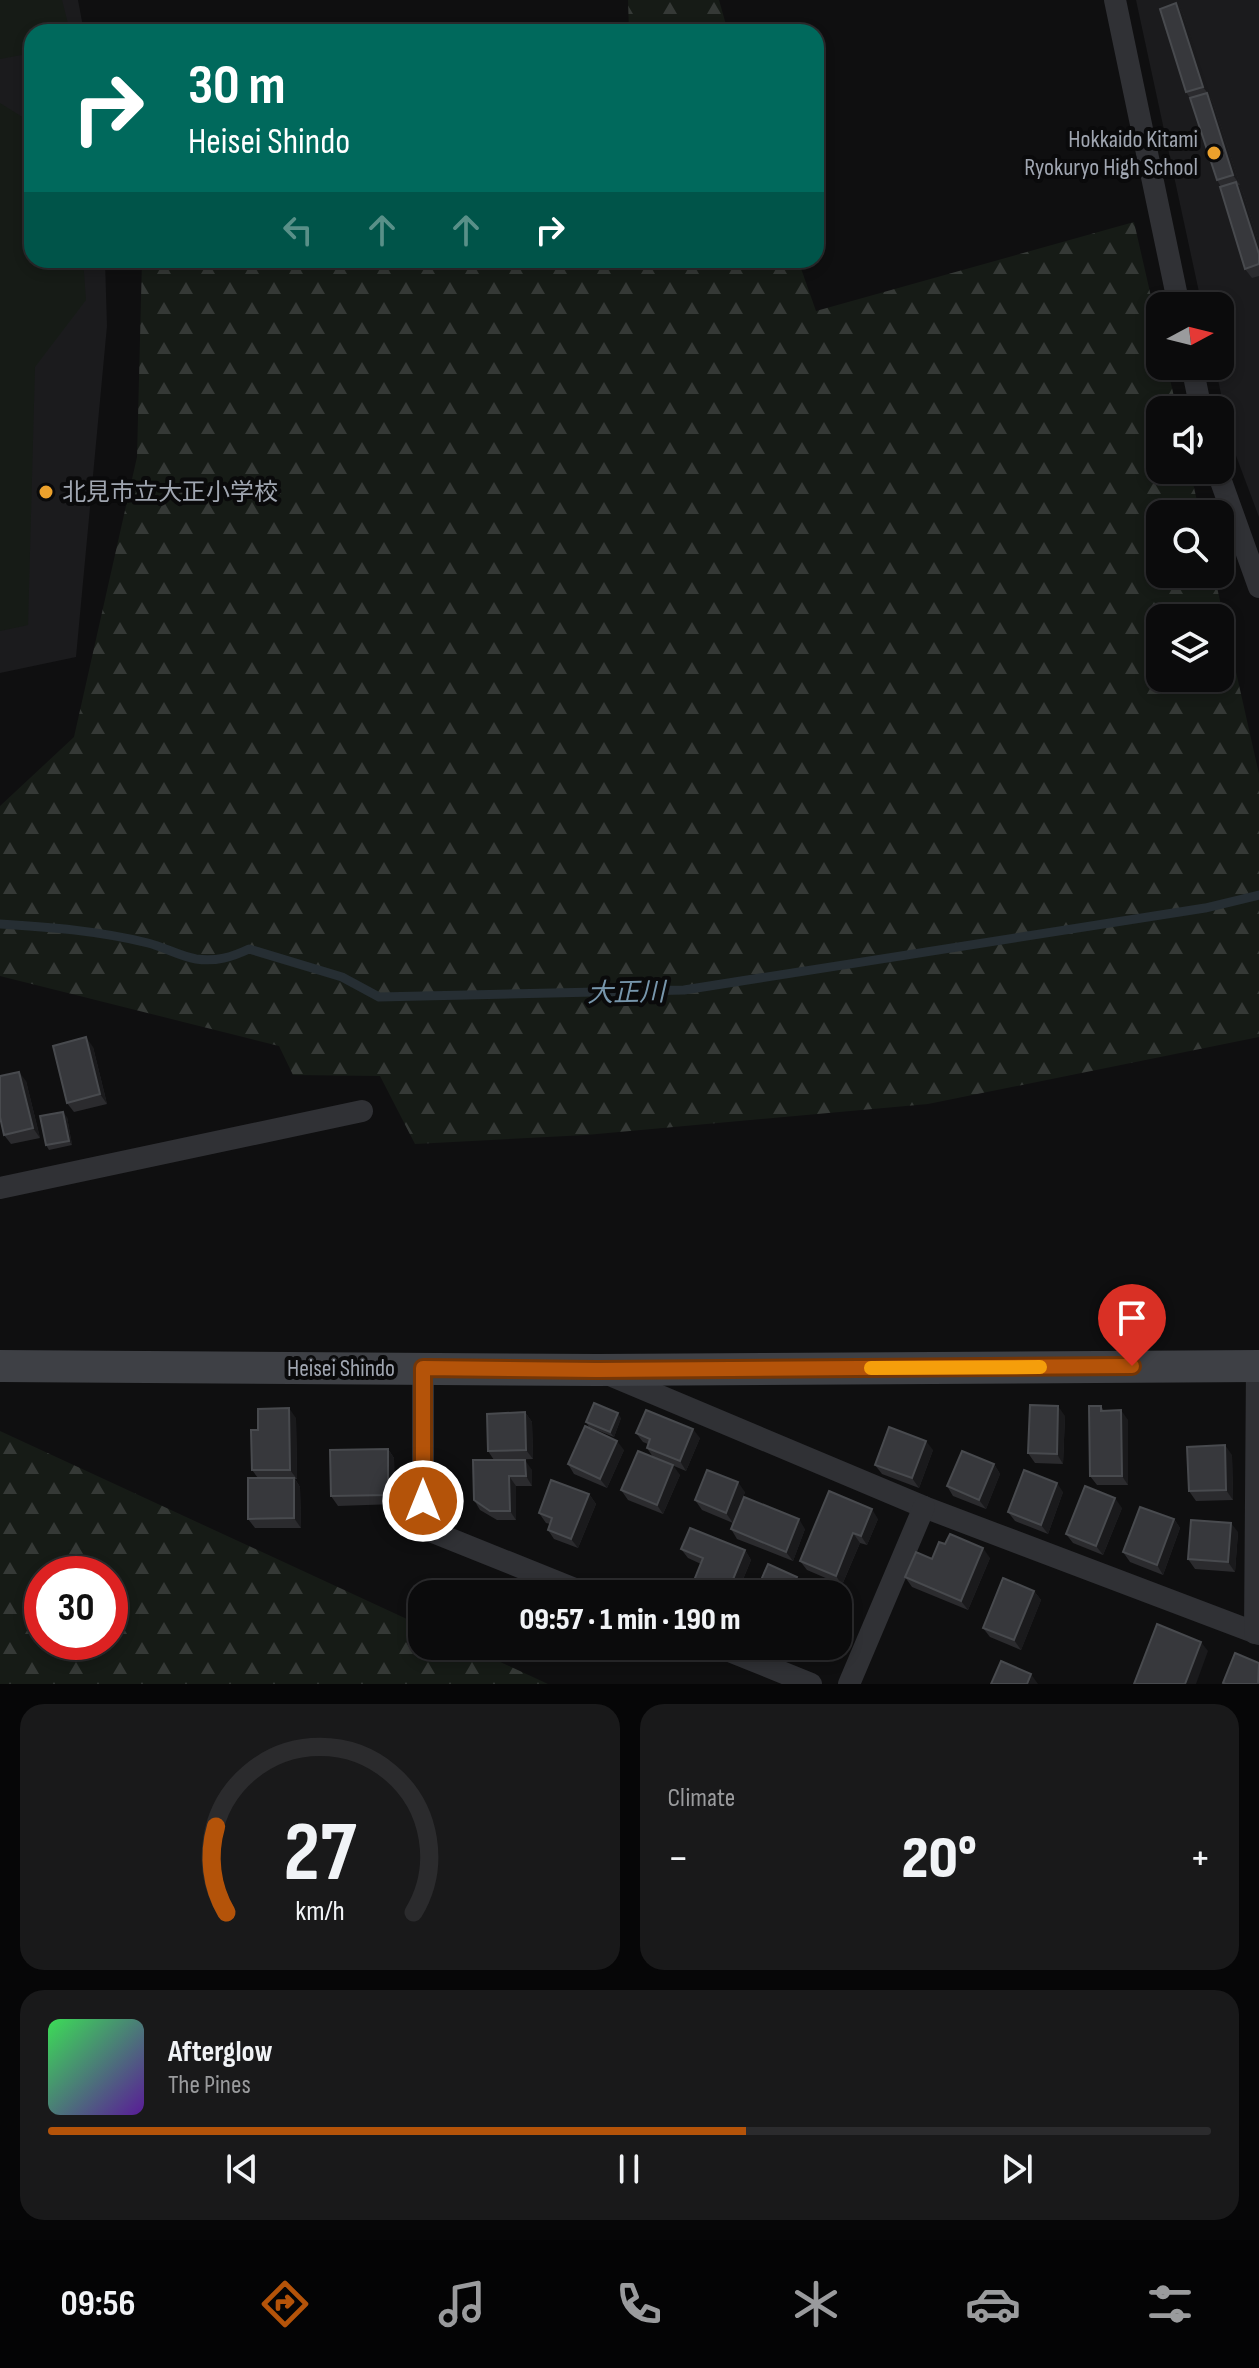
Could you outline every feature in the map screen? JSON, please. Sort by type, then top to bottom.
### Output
[{"type":"street","points":[[1115,0],[1176,292]]},
{"type":"street","points":[[1222,484],[1259,587]]},
{"type":"street","points":[[0,1188],[362,1111]]},
{"type":"street","name":"Heisei Shindo","points":[[0,1366],[597,1370],[1258,1366]]},
{"type":"street","points":[[597,1370],[924,1507],[1257,1634],[1258,1366]]},
{"type":"street","points":[[423,1368],[423,1528],[552,1580]]},
{"type":"street","points":[[849,1684],[924,1507]]},
{"type":"street","points":[[752,1660],[811,1684]]},
{"type":"shaded area","name":"北見市立大正小学校","points":[[0,0],[78,0],[82,24],[24,24],[24,268],[105,268],[107,326],[76,657],[0,673]]},
{"type":"shaded area","name":"Hokkaido Kitami Ryokuryo High School","points":[[1136,0],[1259,0],[1259,517],[1234,450],[1234,396],[1221,396],[1218,380],[1234,380],[1234,292],[1199,292]]},
{"type":"green space","points":[[0,0],[62,0],[68,24],[24,24],[24,54],[0,59]]},
{"type":"green space","points":[[628,0],[719,0],[726,24],[629,24]]},
{"type":"green space","points":[[0,103],[24,118],[24,268],[84,268],[86,300],[35,367],[28,625],[0,631]]},
{"type":"green space","points":[[1134,222],[1150,292],[1146,292],[1146,380],[1170,380],[1174,396],[1146,396],[1146,484],[1193,484],[1197,500],[1146,500],[1146,588],[1217,588],[1221,604],[1146,604],[1146,692],[1234,692],[1234,663],[1259,774],[1259,1037],[928,1104],[586,1135],[415,1144],[380,1076],[293,1075],[279,1046],[0,976],[0,806],[74,737],[137,457],[142,268],[801,268],[816,311]]},
{"type":"green space","points":[[0,1431],[408,1620],[408,1660],[496,1660],[548,1684],[0,1684]]},
{"type":"building","points":[[1176,3],[1203,87],[1186,92],[1160,9]]},
{"type":"building","points":[[1207,93],[1233,175],[1217,180],[1190,98]]},
{"type":"building","points":[[1236,182],[1259,254],[1259,264],[1245,269],[1220,187]]},
{"type":"building","points":[[86,1037],[100,1094],[67,1103],[53,1046]]},
{"type":"building","points":[[19,1072],[33,1128],[4,1135],[0,1117],[0,1076]]},
{"type":"building","points":[[63,1112],[69,1141],[46,1145],[40,1116]]},
{"type":"building","points":[[594,1403],[618,1413],[610,1432],[586,1422]]},
{"type":"building","points":[[1030,1405],[1058,1406],[1057,1454],[1028,1453]]},
{"type":"building","points":[[1089,1406],[1101,1406],[1101,1411],[1121,1410],[1122,1476],[1090,1476]]},
{"type":"building","points":[[289,1408],[290,1470],[252,1470],[251,1430],[258,1430],[258,1409]]},
{"type":"building","points":[[646,1410],[693,1429],[680,1461],[647,1448],[650,1439],[636,1433]]},
{"type":"building","points":[[525,1412],[526,1450],[488,1451],[487,1414]]},
{"type":"building","points":[[585,1426],[617,1441],[600,1479],[568,1464]]},
{"type":"building","points":[[889,1427],[926,1441],[912,1478],[875,1465]]},
{"type":"building","points":[[1225,1445],[1226,1490],[1189,1491],[1187,1447]]},
{"type":"building","points":[[388,1449],[388,1495],[331,1496],[330,1450]]},
{"type":"building","points":[[638,1451],[673,1465],[657,1505],[621,1490]]},
{"type":"building","points":[[962,1451],[994,1464],[979,1500],[947,1486]]},
{"type":"building","points":[[473,1460],[525,1460],[526,1476],[509,1476],[510,1511],[490,1511],[474,1500]]},
{"type":"building","points":[[707,1470],[738,1482],[726,1513],[695,1500]]},
{"type":"building","points":[[1024,1470],[1057,1483],[1041,1525],[1008,1512]]},
{"type":"building","points":[[248,1478],[294,1478],[294,1518],[248,1519]]},
{"type":"building","points":[[551,1480],[589,1494],[571,1539],[548,1530],[552,1518],[539,1513]]},
{"type":"building","points":[[1085,1486],[1115,1498],[1096,1546],[1066,1534]]},
{"type":"building","points":[[829,1491],[872,1509],[861,1536],[853,1533],[836,1576],[800,1561]]},
{"type":"building","points":[[744,1497],[799,1519],[786,1552],[731,1529]]},
{"type":"building","points":[[1140,1507],[1174,1519],[1157,1565],[1123,1552]]},
{"type":"building","points":[[1191,1520],[1231,1523],[1228,1562],[1188,1559]]},
{"type":"building","points":[[690,1528],[745,1550],[733,1580],[694,1580],[703,1558],[681,1549]]},
{"type":"building","points":[[950,1534],[983,1548],[961,1601],[905,1577],[916,1552],[932,1559],[939,1542],[945,1544]]},
{"type":"building","points":[[768,1564],[797,1577],[796,1580],[761,1580]]},
{"type":"building","points":[[1003,1578],[1034,1591],[1014,1640],[983,1628]]},
{"type":"building","points":[[1157,1624],[1201,1642],[1185,1684],[1134,1684]]},
{"type":"building","points":[[1235,1653],[1259,1663],[1258,1684],[1223,1683]]},
{"type":"building","points":[[1001,1661],[1031,1674],[1027,1684],[991,1684]]},
{"type":"waterway","name":"大正川","points":[[0,924],[112,935],[203,960],[224,958],[249,949],[342,977],[379,997],[684,990],[1205,908],[1259,895]]},
{"type":"slow traffic","points":[[871,1368],[1040,1367]]},
{"type":"place","name":"Hokkaido Kitami Ryokuryo High School","points":[[1214,153]]},
{"type":"place","name":"北見市立大正小学校","points":[[46,492]]},
{"type":"route","points":[[423,1501],[423,1368],[597,1370],[1132,1366]]}]
